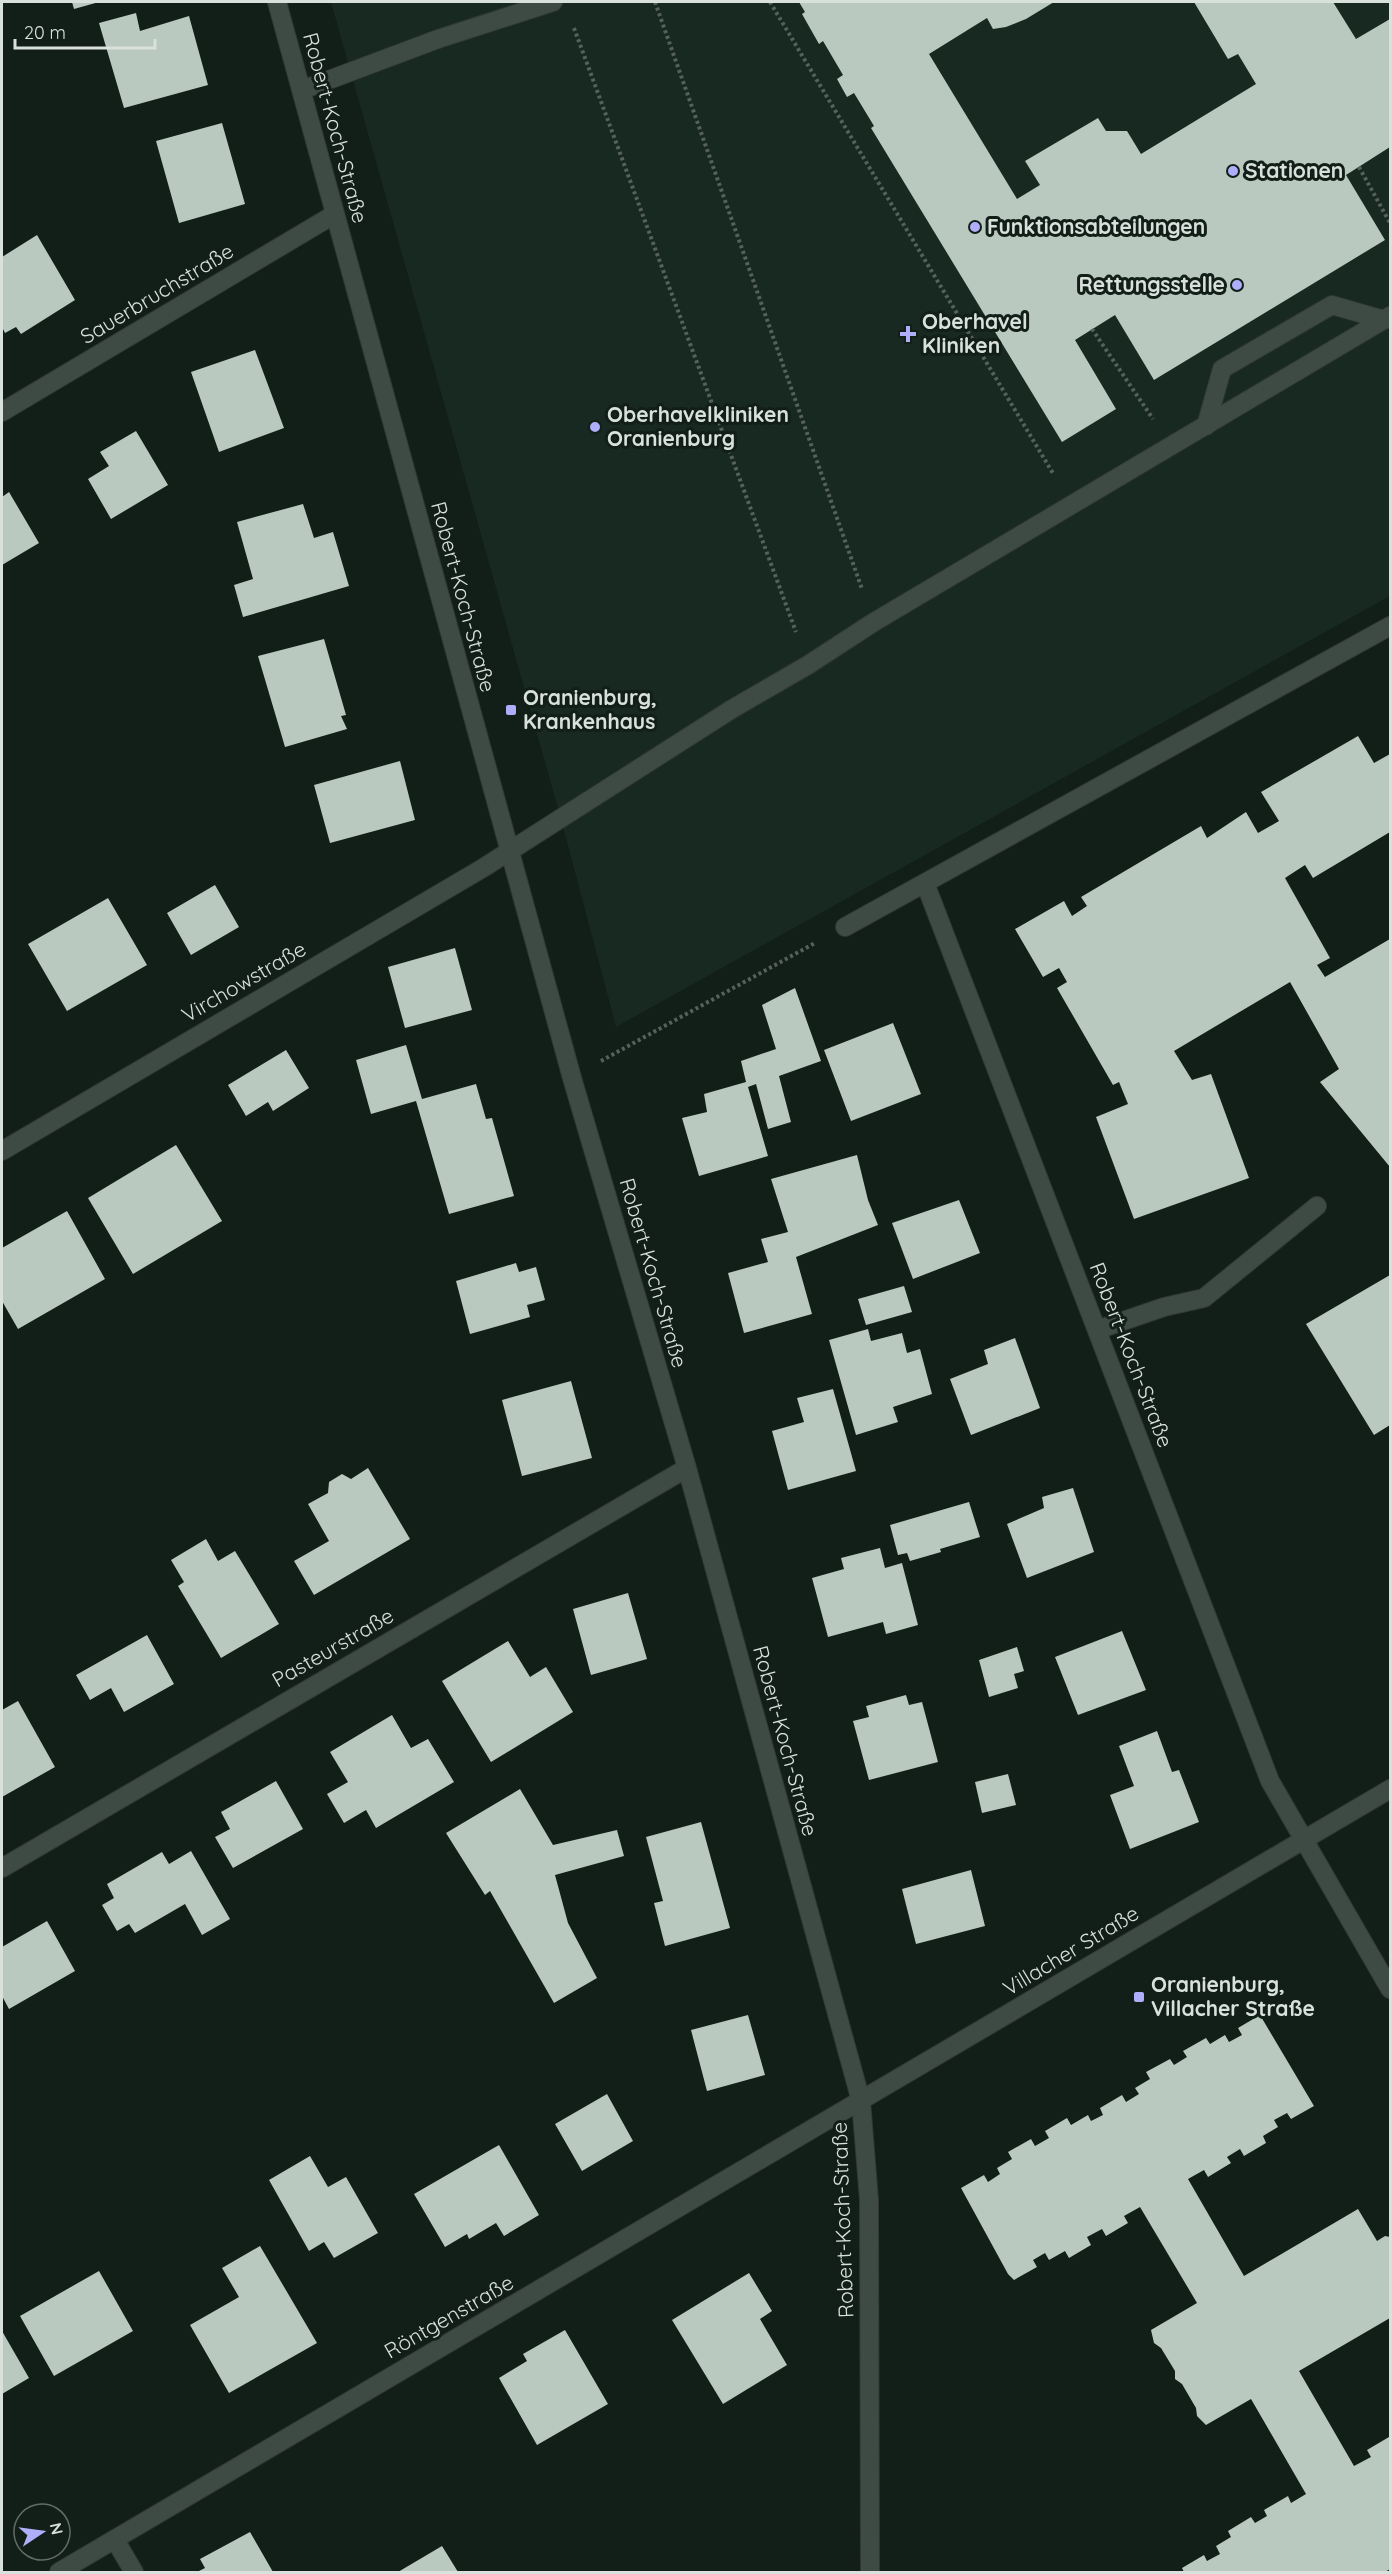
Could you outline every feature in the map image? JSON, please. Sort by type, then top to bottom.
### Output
[{"type":"street","name":"Robert-Koch-Straße","points":[[277,2],[572,1078],[687,1468],[861,2101],[870,2200],[870,2572]]},
{"type":"street","points":[[302,90],[460,31],[553,2]]},
{"type":"street","name":"Sauerbruchstraße","points":[[2,412],[335,214]]},
{"type":"street","points":[[1206,426],[1222,369],[1332,305],[1387,318]]},
{"type":"street","name":"Virchowstraße","points":[[2,1151],[509,851],[874,622],[1072,507],[1387,318]]},
{"type":"street","points":[[845,927],[1390,626]]},
{"type":"street","name":"Robert-Koch-Straße","points":[[926,883],[1270,1781],[1303,1840]]},
{"type":"street","points":[[1097,1330],[1164,1307],[1204,1298],[1317,1206]]},
{"type":"street","name":"Pasteurstraße","points":[[2,1868],[687,1468]]},
{"type":"street","name":"Villacher Straße","points":[[861,2101],[1390,1789]]},
{"type":"street","points":[[1303,1840],[1390,1989]]},
{"type":"street","name":"Röntgenstraße","points":[[59,2572],[861,2101]]},
{"type":"street","points":[[115,2540],[134,2572]]},
{"type":"path","points":[[655,2],[874,622]]},
{"type":"path","points":[[770,2],[1072,507]]},
{"type":"path","points":[[572,24],[808,665]]},
{"type":"path","points":[[1359,166],[1390,223]]},
{"type":"path","points":[[1092,329],[1172,447]]},
{"type":"path","points":[[572,1078],[845,927]]},
{"type":"shaded area","name":"Oberhavel Kliniken","points":[[331,2],[1390,2],[1390,596],[616,1027],[561,819]]},
{"type":"building","points":[[72,2],[99,2],[74,9]]},
{"type":"building","points":[[799,2],[1054,2],[1026,19],[1006,27],[993,29],[987,18],[929,54],[1017,199],[1040,185],[1025,161],[1098,118],[1106,131],[1127,131],[1141,154],[1256,84],[1238,54],[1228,59],[1194,2],[1333,2],[1356,39],[1390,19],[1390,147],[1346,175],[1385,240],[1154,380],[1115,315],[1075,340],[1116,409],[1062,442],[871,128],[874,126],[854,93],[847,97],[837,79],[843,75],[823,41],[819,44],[802,14],[805,12]]},
{"type":"building","points":[[136,13],[140,31],[189,16],[208,85],[124,108],[99,23]]},
{"type":"building","points":[[222,123],[245,204],[179,223],[156,141]]},
{"type":"building","points":[[37,235],[75,300],[21,334],[16,327],[5,333],[2,327],[2,257]]},
{"type":"building","points":[[255,350],[284,428],[219,452],[191,372]]},
{"type":"building","points":[[136,431],[168,485],[111,519],[88,479],[109,466],[100,452]]},
{"type":"building","points":[[9,492],[39,543],[2,565],[2,497]]},
{"type":"building","points":[[303,504],[314,538],[333,532],[349,586],[243,617],[234,585],[253,579],[237,522]]},
{"type":"building","points":[[324,639],[346,715],[341,716],[347,729],[285,747],[258,656]]},
{"type":"building","points":[[1358,736],[1374,763],[1390,754],[1390,832],[1313,878],[1305,865],[1285,878],[1330,958],[1317,965],[1325,977],[1390,939],[1390,1167],[1320,1082],[1339,1069],[1290,982],[1174,1051],[1192,1080],[1211,1074],[1249,1178],[1134,1219],[1096,1117],[1128,1104],[1119,1082],[1113,1085],[1057,988],[1067,982],[1059,968],[1043,977],[1015,929],[1064,901],[1072,916],[1087,906],[1081,897],[1201,826],[1207,838],[1246,812],[1258,833],[1279,821],[1261,792]]},
{"type":"building","points":[[400,761],[415,820],[330,843],[314,785]]},
{"type":"building","points":[[215,885],[239,927],[191,955],[167,913]]},
{"type":"building","points":[[108,898],[147,965],[67,1011],[28,944]]},
{"type":"building","points":[[455,948],[472,1010],[405,1028],[388,967]]},
{"type":"building","points":[[795,988],[821,1061],[779,1076],[791,1122],[768,1129],[756,1084],[748,1087],[768,1156],[699,1176],[682,1118],[707,1112],[704,1094],[746,1082],[741,1061],[776,1049],[762,1005]]},
{"type":"building","points":[[893,1023],[921,1094],[851,1121],[824,1050]]},
{"type":"building","points":[[406,1045],[422,1099],[476,1084],[486,1119],[492,1118],[514,1196],[449,1214],[416,1101],[371,1114],[356,1060]]},
{"type":"building","points":[[286,1050],[309,1088],[273,1111],[268,1102],[246,1116],[228,1085]]},
{"type":"building","points":[[176,1145],[222,1221],[133,1274],[88,1198]]},
{"type":"building","points":[[857,1155],[868,1200],[878,1225],[796,1257],[812,1314],[744,1333],[728,1273],[768,1262],[761,1239],[788,1232],[771,1179]]},
{"type":"building","points":[[959,1200],[980,1253],[913,1279],[892,1223]]},
{"type":"building","points":[[67,1211],[105,1279],[18,1329],[2,1301],[2,1248]]},
{"type":"building","points":[[516,1263],[519,1272],[536,1267],[545,1300],[527,1305],[530,1317],[470,1334],[456,1281]]},
{"type":"building","points":[[1390,1275],[1390,1425],[1374,1435],[1306,1324]]},
{"type":"building","points":[[904,1286],[912,1312],[866,1325],[858,1299]]},
{"type":"building","points":[[868,1329],[871,1341],[902,1333],[907,1353],[920,1349],[932,1394],[893,1407],[898,1422],[856,1435],[829,1340]]},
{"type":"building","points":[[1015,1338],[1040,1408],[971,1435],[950,1379],[988,1364],[984,1350]]},
{"type":"building","points":[[571,1381],[592,1458],[522,1476],[502,1400]]},
{"type":"building","points":[[833,1389],[856,1471],[788,1490],[772,1431],[804,1422],[797,1398]]},
{"type":"building","points":[[368,1468],[410,1539],[314,1595],[294,1561],[329,1541],[308,1504],[328,1493],[329,1482],[342,1474],[351,1479]]},
{"type":"building","points":[[1073,1488],[1094,1552],[1027,1578],[1007,1524],[1044,1508],[1042,1497]]},
{"type":"building","points":[[969,1502],[980,1537],[910,1561],[907,1553],[898,1555],[890,1525]]},
{"type":"building","points":[[206,1539],[218,1561],[235,1551],[279,1624],[221,1658],[178,1586],[184,1582],[171,1560]]},
{"type":"building","points":[[880,1548],[885,1568],[902,1563],[918,1625],[886,1634],[883,1622],[828,1637],[812,1578],[844,1569],[841,1558]]},
{"type":"building","points":[[628,1593],[647,1659],[591,1675],[573,1609]]},
{"type":"building","points":[[1122,1631],[1146,1690],[1078,1715],[1055,1657]]},
{"type":"building","points":[[147,1635],[174,1684],[124,1712],[111,1688],[90,1700],[76,1675]]},
{"type":"building","points":[[508,1641],[530,1677],[546,1667],[573,1712],[491,1762],[442,1681]]},
{"type":"building","points":[[1017,1647],[1024,1671],[1014,1674],[1018,1688],[989,1697],[979,1660]]},
{"type":"building","points":[[906,1695],[909,1705],[922,1702],[938,1762],[869,1780],[853,1721],[869,1717],[866,1706]]},
{"type":"building","points":[[18,1701],[55,1767],[2,1797],[2,1710]]},
{"type":"building","points":[[392,1715],[411,1748],[428,1739],[454,1782],[376,1828],[366,1810],[344,1823],[327,1794],[348,1782],[330,1752]]},
{"type":"building","points":[[1157,1731],[1172,1772],[1179,1770],[1199,1822],[1130,1849],[1110,1795],[1134,1786],[1119,1746]]},
{"type":"building","points":[[1008,1774],[1016,1805],[982,1813],[975,1782]]},
{"type":"building","points":[[276,1781],[303,1829],[233,1868],[215,1837],[230,1829],[221,1812]]},
{"type":"building","points":[[520,1789],[553,1845],[617,1830],[624,1856],[555,1875],[568,1923],[597,1978],[554,2003],[490,1891],[485,1895],[446,1833]]},
{"type":"building","points":[[701,1822],[730,1928],[665,1946],[654,1903],[663,1901],[646,1837]]},
{"type":"building","points":[[191,1851],[230,1919],[202,1935],[185,1904],[135,1933],[129,1924],[117,1931],[102,1905],[114,1898],[107,1884],[162,1852],[169,1864]]},
{"type":"building","points":[[971,1870],[985,1926],[916,1944],[902,1889]]},
{"type":"building","points":[[47,1921],[75,1971],[9,2009],[2,1996],[2,1947]]},
{"type":"building","points":[[748,2015],[765,2075],[707,2091],[691,2030]]},
{"type":"building","points":[[1260,2015],[1314,2106],[1291,2119],[1287,2113],[1274,2120],[1278,2127],[1263,2136],[1266,2143],[1244,2156],[1240,2149],[1227,2157],[1231,2163],[1208,2177],[1204,2170],[1188,2179],[1244,2276],[1358,2209],[1377,2241],[1385,2236],[1390,2237],[1390,2318],[1299,2371],[1354,2466],[1371,2457],[1367,2450],[1389,2437],[1390,2439],[1390,2569],[1385,2572],[1184,2572],[1182,2568],[1204,2555],[1207,2561],[1220,2554],[1216,2546],[1231,2537],[1228,2531],[1251,2517],[1255,2523],[1267,2516],[1264,2510],[1288,2496],[1291,2503],[1306,2494],[1251,2399],[1206,2425],[1197,2416],[1196,2408],[1182,2384],[1175,2379],[1175,2371],[1161,2348],[1154,2343],[1151,2330],[1197,2303],[1140,2207],[1124,2216],[1128,2223],[1106,2236],[1102,2229],[1087,2237],[1091,2245],[1069,2258],[1065,2251],[1049,2260],[1045,2253],[1033,2260],[1037,2267],[1014,2280],[1008,2274],[961,2188],[984,2175],[988,2182],[1000,2174],[997,2168],[1012,2159],[1008,2152],[1031,2139],[1035,2146],[1049,2138],[1045,2131],[1067,2118],[1071,2125],[1088,2115],[1091,2121],[1103,2115],[1100,2108],[1122,2095],[1126,2102],[1139,2094],[1135,2088],[1150,2079],[1146,2072],[1170,2059],[1174,2065],[1187,2057],[1183,2051],[1206,2038],[1210,2044],[1225,2035],[1229,2042],[1242,2035],[1238,2028]]},
{"type":"building","points":[[607,2094],[633,2141],[582,2171],[555,2124]]},
{"type":"building","points":[[499,2145],[539,2215],[504,2236],[496,2223],[469,2239],[467,2234],[445,2247],[414,2194]]},
{"type":"building","points":[[310,2156],[328,2187],[346,2177],[378,2233],[334,2258],[324,2242],[309,2251],[269,2180]]},
{"type":"building","points":[[260,2246],[317,2343],[229,2393],[190,2325],[239,2297],[222,2268]]},
{"type":"building","points":[[99,2271],[133,2331],[54,2376],[20,2316]]},
{"type":"building","points":[[749,2273],[772,2311],[760,2319],[787,2365],[723,2404],[672,2320]]},
{"type":"building","points":[[565,2330],[608,2404],[537,2445],[499,2378],[527,2361],[523,2354]]},
{"type":"building","points":[[2,2331],[29,2378],[2,2394]]},
{"type":"building","points":[[250,2532],[273,2572],[197,2572],[205,2568],[200,2559]]},
{"type":"building","points":[[442,2546],[458,2572],[398,2572]]},
{"type":"place","name":"Stationen","points":[[1233,171]]},
{"type":"place","name":"Funktionsabteilungen","points":[[975,227]]},
{"type":"place","name":"Rettungsstelle","points":[[1237,285]]},
{"type":"place","name":"Oberhavel Kliniken","points":[[908,334]]},
{"type":"place","name":"Oberhavelkliniken Oranienburg","points":[[595,427]]},
{"type":"place","name":"Oranienburg, Krankenhaus","points":[[511,710]]},
{"type":"place","name":"Oranienburg, Villacher Straße","points":[[1139,1997]]}]
